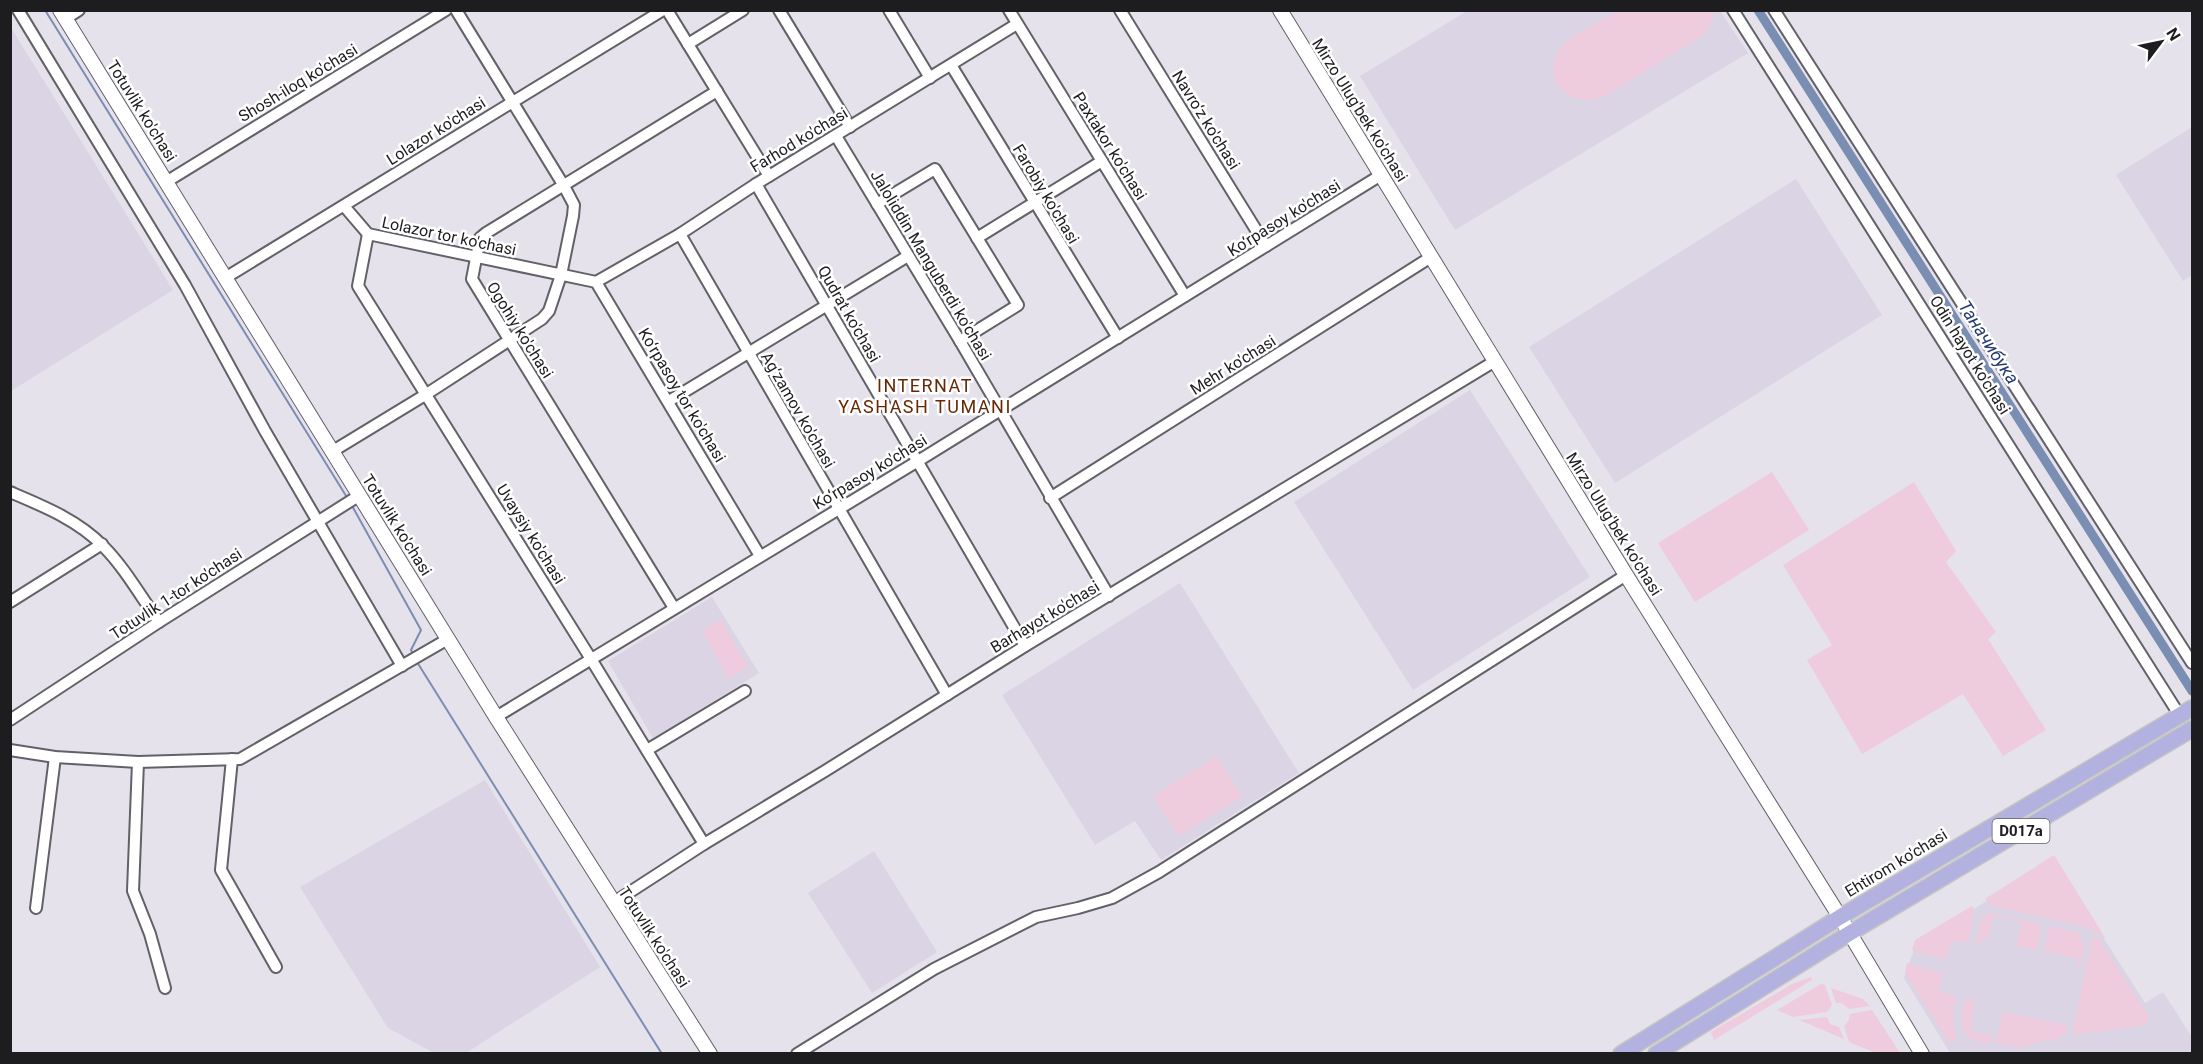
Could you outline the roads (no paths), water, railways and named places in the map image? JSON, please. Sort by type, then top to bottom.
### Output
[{"type":"main road","name":"Mirzo Ulug'bek ko'chasi","points":[[1280,10],[1922,1053]]},
{"type":"main road","name":"Totuvlik ko'chasi","points":[[63,15],[333,451],[357,497],[710,1053]]},
{"type":"main road","name":"Ehtirom ko'chasi","points":[[1621,1053],[1840,917],[2186,712]]},
{"type":"main road","name":"D017a","points":[[1656,1053],[1850,933],[2192,730]]},
{"type":"street","points":[[18,10],[185,285],[265,431],[405,664]]},
{"type":"street","points":[[63,15],[79,10]]},
{"type":"street","name":"Shosh-iloq ko'chasi","points":[[166,182],[446,10]]},
{"type":"street","points":[[333,451],[542,319],[549,311],[561,275],[574,205],[456,10]]},
{"type":"street","points":[[665,10],[769,176]]},
{"type":"street","name":"Lolazor ko'chasi","points":[[225,278],[665,10]]},
{"type":"street","points":[[688,44],[743,10]]},
{"type":"street","points":[[779,10],[850,127]]},
{"type":"street","points":[[890,10],[930,78]]},
{"type":"street","name":"Paxtakor ko'chasi","points":[[1009,10],[1185,296]]},
{"type":"street","name":"Navro‘z ko'chasi","points":[[1120,10],[1266,246]]},
{"type":"street","name":"Odin hayot ko'chasi","points":[[1734,10],[2186,712]]},
{"type":"street","name":"Odin hayot ko'chasi","points":[[1774,10],[2193,663]]},
{"type":"street","name":"Farhod ko'chasi","points":[[596,282],[680,234],[756,184],[1017,24]]},
{"type":"street","name":"Farobiy ko'chasi","points":[[951,65],[1118,338]]},
{"type":"street","name":"Ogohiy ko'chasi","points":[[674,608],[472,279],[480,238],[486,233],[717,91]]},
{"type":"street","name":"Jaloliddin Manguberdi ko'chasi","points":[[836,136],[960,340],[1109,596]]},
{"type":"street","points":[[977,238],[1102,160]]},
{"type":"street","points":[[877,204],[935,169],[1018,304],[960,340]]},
{"type":"street","name":"Ko‘rpasoy ko'chasi","points":[[496,717],[918,461],[1381,175]]},
{"type":"street","name":"Qudrat ko'chasi","points":[[756,184],[1025,646]]},
{"type":"street","name":"Lolazor tor ko'chasi","points":[[344,206],[368,234],[561,275]]},
{"type":"street","name":"Uvaysiy ko'chasi","points":[[368,234],[358,286],[704,844]]},
{"type":"street","name":"Ag‘zamov ko'chasi","points":[[680,234],[947,695]]},
{"type":"street","points":[[669,401],[908,256]]},
{"type":"street","name":"Mehr ko'chasi","points":[[1050,498],[1431,257]]},
{"type":"street","points":[[561,275],[596,282]]},
{"type":"street","name":"Ko‘rpasoy tor ko'chasi","points":[[596,282],[760,556]]},
{"type":"street","name":"Barhayot ko'chasi","points":[[613,903],[704,844],[1025,646],[1495,361]]},
{"type":"street","points":[[11,492],[56,512],[78,525],[102,544],[159,622]]},
{"type":"street","name":"Totuvlik 1-tor ko'chasi","points":[[10,720],[159,622],[357,497]]},
{"type":"street","points":[[10,602],[102,544]]},
{"type":"street","points":[[797,1053],[934,969],[1036,917],[1112,898],[1160,872],[1626,575]]},
{"type":"street","points":[[10,750],[55,757],[138,762],[240,759],[448,639]]},
{"type":"street","points":[[647,750],[745,691]]},
{"type":"street","points":[[36,908],[55,757]]},
{"type":"street","points":[[232,759],[221,870],[276,967]]},
{"type":"street","points":[[138,762],[133,891],[150,934],[165,988]]},
{"type":"waterway","points":[[45,10],[348,499]]},
{"type":"waterway","name":"Таначибука","points":[[1758,10],[2192,691]]},
{"type":"waterway","points":[[351,504],[421,630],[411,650],[413,654]]},
{"type":"waterway","points":[[417,662],[662,1054]]},
{"type":"district","name":"INTERNAT YASHASH TUMANI","points":[[925,395]]}]
